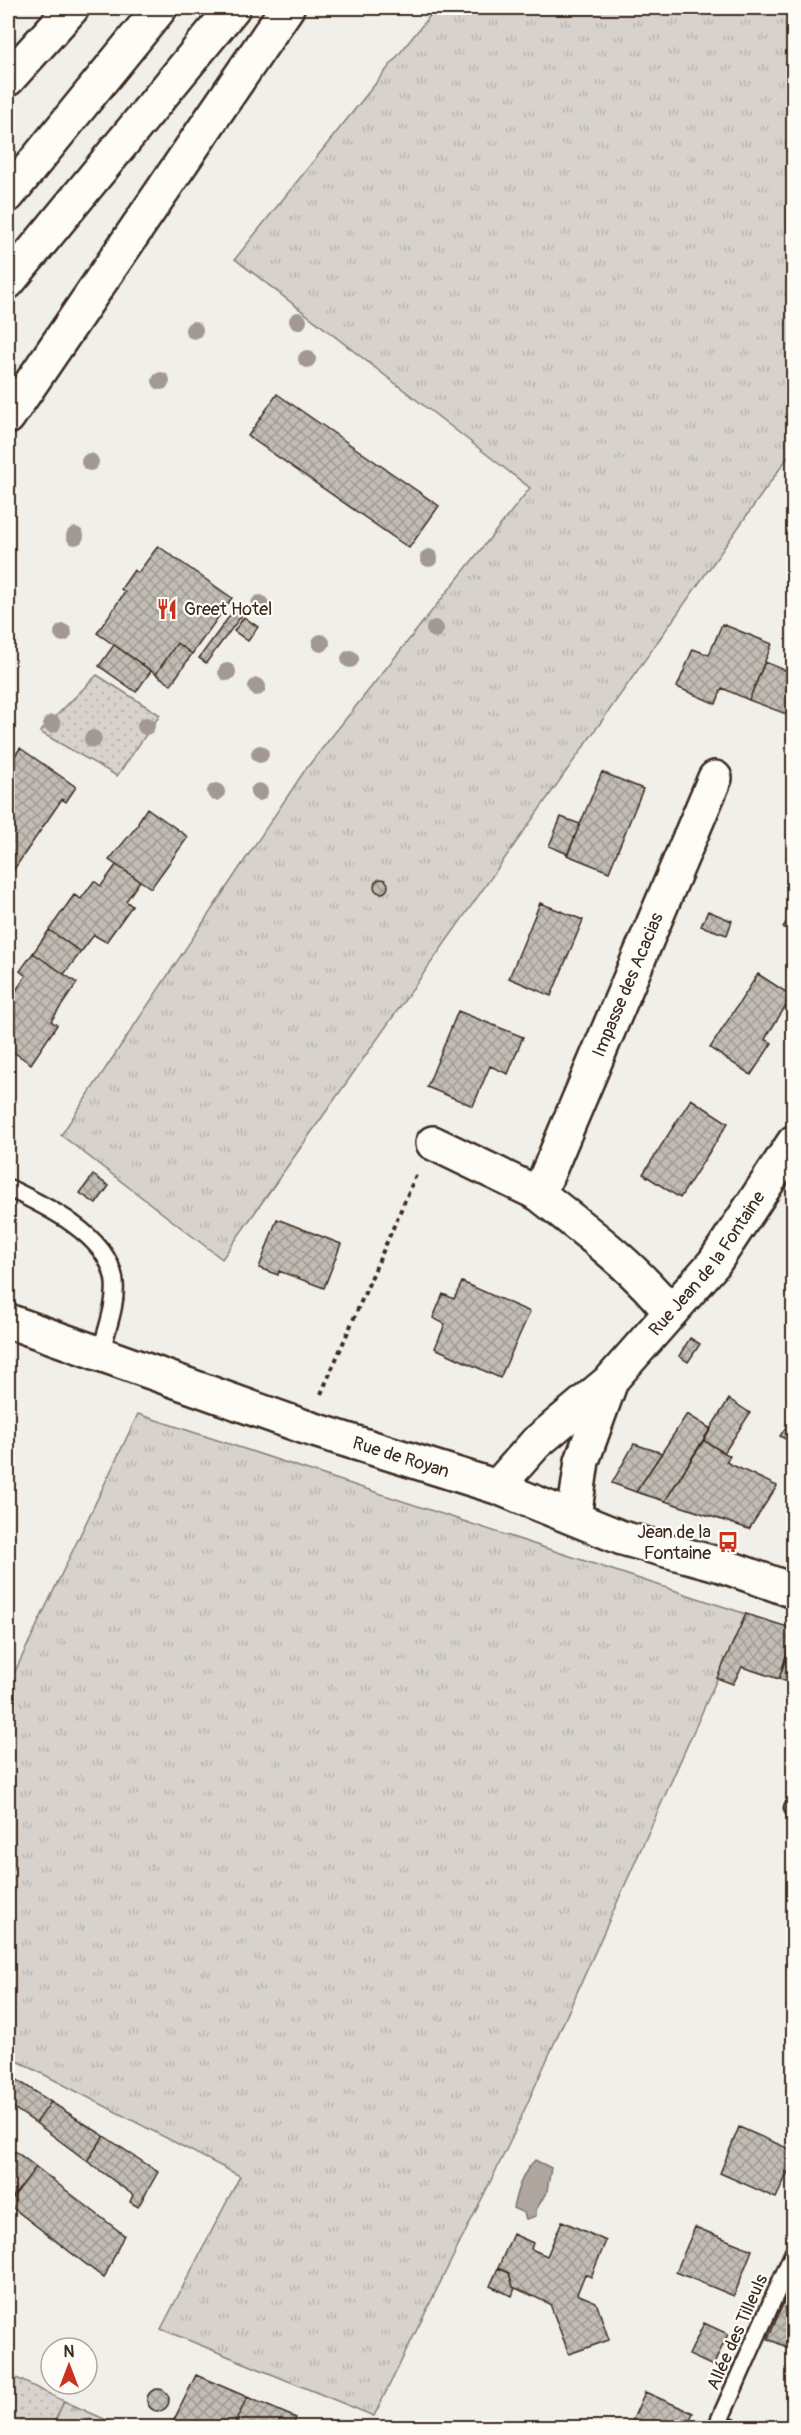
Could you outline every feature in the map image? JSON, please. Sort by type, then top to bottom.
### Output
[{"type":"main road","points":[[8,79],[72,8]]},
{"type":"main road","points":[[8,195],[160,8]]},
{"type":"main road","points":[[8,282],[233,8]]},
{"type":"main road","points":[[8,417],[286,8]]},
{"type":"main road","name":"Impasse des Acacias","points":[[539,1194],[715,778]]},
{"type":"main road","name":"Rue Jean de la Fontaine","points":[[497,1487],[536,1443],[611,1380],[714,1263],[794,1142]]},
{"type":"main road","points":[[433,1143],[539,1194],[600,1243],[655,1293],[670,1312]]},
{"type":"main road","name":"Rue de Royan","points":[[8,1322],[305,1427],[497,1487],[622,1538],[721,1565],[794,1591]]},
{"type":"main road","name":"Rue Jean de la Fontaine","points":[[574,1517],[582,1461],[611,1380]]},
{"type":"lane","points":[[8,1188],[62,1217],[94,1240],[109,1261],[114,1278],[113,1303],[100,1355]]},
{"type":"lane","name":"Allée des Tilleuls","points":[[716,2427],[794,2252]]},
{"type":"path","points":[[305,1427],[336,1361],[417,1172],[433,1143]]},
{"type":"green space","points":[[436,8],[793,8],[793,450],[222,1259],[61,1135],[305,770],[530,488],[235,259]]},
{"type":"green space","points":[[97,675],[160,715],[117,776],[40,732]]},
{"type":"green space","points":[[138,1414],[746,1614],[511,2140],[374,2416],[161,2329],[240,2176],[8,2056],[8,1932],[14,1923],[8,1919],[8,1686]]},
{"type":"green space","points":[[8,2374],[39,2389],[39,2396],[54,2396],[64,2401],[52,2427],[8,2427]]},
{"type":"green space","points":[[64,2401],[122,2427],[52,2428]]},
{"type":"shaded area","points":[[535,2160],[551,2168],[547,2191],[536,2210],[536,2216],[526,2219],[524,2213],[513,2208],[521,2182]]},
{"type":"building","points":[[277,394],[439,506],[409,548],[248,436]]},
{"type":"building","points":[[158,546],[232,598],[192,654],[177,643],[156,674],[97,633],[125,592],[121,589],[134,570],[138,573]]},
{"type":"building","points":[[234,610],[242,615],[206,663],[199,658]]},
{"type":"building","points":[[244,617],[258,627],[248,641],[234,631]]},
{"type":"building","points":[[722,624],[772,644],[749,700],[722,688],[716,704],[677,687],[693,649],[709,655]]},
{"type":"building","points":[[177,643],[192,654],[171,685],[156,674]]},
{"type":"building","points":[[114,645],[151,671],[136,692],[99,666]]},
{"type":"building","points":[[794,655],[794,717],[749,700],[765,662],[787,671]]},
{"type":"building","points":[[20,748],[76,787],[66,802],[62,799],[8,878],[8,767]]},
{"type":"building","points":[[602,772],[643,789],[609,872],[567,855]]},
{"type":"building","points":[[147,808],[188,837],[151,888],[109,860],[138,825]]},
{"type":"building","points":[[561,817],[580,824],[568,854],[549,846]]},
{"type":"building","points":[[116,865],[140,881],[126,901],[132,906],[106,942],[94,935],[81,952],[49,930],[74,895],[81,899],[94,881],[101,886]]},
{"type":"building","points":[[378,879],[384,879],[388,886],[384,893],[378,893],[374,889],[374,883]]},
{"type":"building","points":[[540,903],[583,920],[551,996],[509,978]]},
{"type":"building","points":[[708,911],[732,921],[727,935],[701,926]]},
{"type":"building","points":[[794,911],[794,934],[783,927]]},
{"type":"building","points":[[49,930],[81,952],[64,974],[33,953]]},
{"type":"building","points":[[33,953],[77,983],[51,1021],[57,1025],[31,1064],[8,1048],[8,1002],[26,976],[20,971]]},
{"type":"building","points":[[758,974],[792,996],[765,1039],[772,1043],[751,1075],[710,1048]]},
{"type":"building","points":[[458,1011],[523,1037],[508,1074],[490,1066],[473,1106],[427,1087]]},
{"type":"building","points":[[691,1099],[728,1123],[680,1198],[643,1174]]},
{"type":"building","points":[[93,1175],[109,1186],[96,1204],[80,1193]]},
{"type":"building","points":[[277,1219],[341,1244],[324,1288],[279,1271],[278,1275],[259,1268]]},
{"type":"building","points":[[462,1282],[530,1312],[500,1378],[435,1348],[445,1324],[433,1318],[443,1294],[454,1299]]},
{"type":"building","points":[[690,1338],[700,1344],[688,1362],[679,1356]]},
{"type":"building","points":[[729,1399],[750,1413],[724,1453],[703,1440]]},
{"type":"building","points":[[687,1414],[711,1429],[665,1501],[636,1492]]},
{"type":"building","points":[[786,1427],[791,1431],[794,1427],[794,1444],[780,1436]]},
{"type":"building","points":[[703,1440],[730,1456],[726,1462],[777,1486],[749,1529],[665,1501]]},
{"type":"building","points":[[634,1444],[662,1453],[636,1492],[612,1483]]},
{"type":"building","points":[[746,1614],[794,1629],[779,1679],[742,1667],[733,1684],[717,1678]]},
{"type":"building","points":[[794,1634],[794,1684],[779,1679]]},
{"type":"building","points":[[8,2074],[51,2102],[36,2123],[8,2104]]},
{"type":"building","points":[[51,2102],[104,2136],[87,2161],[36,2123]]},
{"type":"building","points":[[739,2127],[794,2151],[794,2159],[776,2198],[720,2173]]},
{"type":"building","points":[[104,2136],[158,2172],[138,2207],[130,2202],[133,2195],[87,2161]]},
{"type":"building","points":[[15,2151],[36,2167],[8,2204],[8,2161]]},
{"type":"building","points":[[36,2167],[124,2235],[104,2278],[8,2204]]},
{"type":"building","points":[[562,2221],[606,2241],[591,2277],[585,2274],[577,2294],[596,2302],[609,2340],[569,2354],[550,2304],[513,2287],[509,2273],[498,2268],[513,2234],[533,2243],[531,2249],[547,2256]]},
{"type":"building","points":[[695,2227],[752,2250],[734,2296],[676,2272]]},
{"type":"building","points":[[498,2268],[509,2273],[515,2288],[512,2296],[490,2286]]},
{"type":"building","points":[[791,2285],[794,2286],[794,2350],[768,2339]]},
{"type":"building","points":[[704,2323],[728,2334],[713,2366],[689,2355]]},
{"type":"building","points":[[196,2375],[247,2397],[233,2428],[201,2428],[195,2425],[193,2428],[170,2428]]},
{"type":"building","points":[[158,2389],[166,2392],[169,2400],[166,2408],[158,2411],[150,2408],[147,2400],[150,2392]]},
{"type":"building","points":[[645,2392],[693,2413],[686,2428],[629,2428]]},
{"type":"building","points":[[247,2397],[296,2418],[292,2428],[233,2428]]},
{"type":"building","points":[[733,2418],[755,2428],[729,2428]]},
{"type":"place","name":"Greet Hotel","points":[[167,609]]},
{"type":"place","name":"Jean de la Fontaine","points":[[728,1542]]}]
